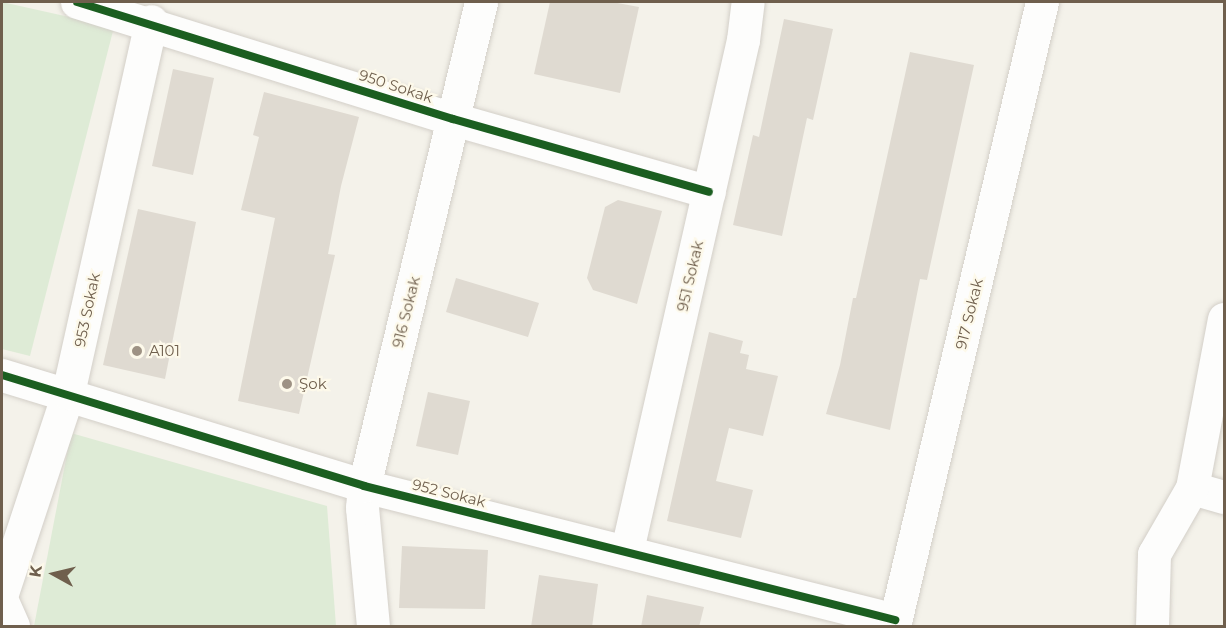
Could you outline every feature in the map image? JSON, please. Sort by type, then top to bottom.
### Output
[{"type":"street","name":"950 Sokak","points":[[77,2],[151,21],[453,119],[709,192]]},
{"type":"street","name":"916 Sokak","points":[[373,627],[362,508],[364,486],[481,2]]},
{"type":"street","name":"951 Sokak","points":[[627,550],[709,192],[748,2]]},
{"type":"street","name":"917 Sokak","points":[[894,624],[1042,2]]},
{"type":"street","name":"953 Sokak","points":[[2,593],[68,393],[151,21]]},
{"type":"street","points":[[1152,627],[1154,554],[1192,488],[1224,319]]},
{"type":"street","name":"952 Sokak","points":[[2,375],[68,393],[364,486],[627,550],[894,624]]},
{"type":"street","points":[[1192,488],[1224,497]]},
{"type":"street","points":[[2,601],[13,627]]},
{"type":"green space","points":[[2,2],[114,27],[30,356],[2,349]]},
{"type":"green space","points":[[71,433],[327,506],[336,626],[34,626]]},
{"type":"building","points":[[550,2],[612,2],[639,7],[620,93],[534,74]]},
{"type":"building","points":[[784,19],[833,29],[813,120],[807,118],[782,236],[733,225],[753,135],[759,137]]},
{"type":"building","points":[[910,52],[974,65],[927,280],[920,279],[890,430],[826,414],[840,365],[853,298],[856,298]]},
{"type":"building","points":[[173,69],[214,78],[193,175],[152,166]]},
{"type":"building","points":[[264,92],[359,117],[341,186],[328,254],[335,255],[299,414],[238,401],[275,218],[241,210],[259,137],[253,135]]},
{"type":"building","points":[[618,200],[662,211],[637,304],[593,290],[587,278],[605,207]]},
{"type":"building","points":[[138,209],[196,222],[165,379],[103,365]]},
{"type":"building","points":[[456,278],[539,303],[528,337],[446,312]]},
{"type":"building","points":[[709,332],[743,341],[740,353],[749,355],[746,369],[778,376],[763,436],[729,428],[716,481],[753,490],[741,538],[667,521]]},
{"type":"building","points":[[428,392],[470,401],[458,455],[416,446]]},
{"type":"building","points":[[402,546],[488,550],[485,609],[399,608]]},
{"type":"building","points":[[539,575],[598,584],[592,627],[531,627]]},
{"type":"building","points":[[647,595],[704,607],[699,627],[641,627]]},
{"type":"cycle path","points":[[77,2],[453,119],[709,192]]},
{"type":"cycle path","points":[[2,375],[364,486],[895,620]]},
{"type":"place","name":"A101","points":[[137,351]]},
{"type":"place","name":"Şok","points":[[287,384]]}]
